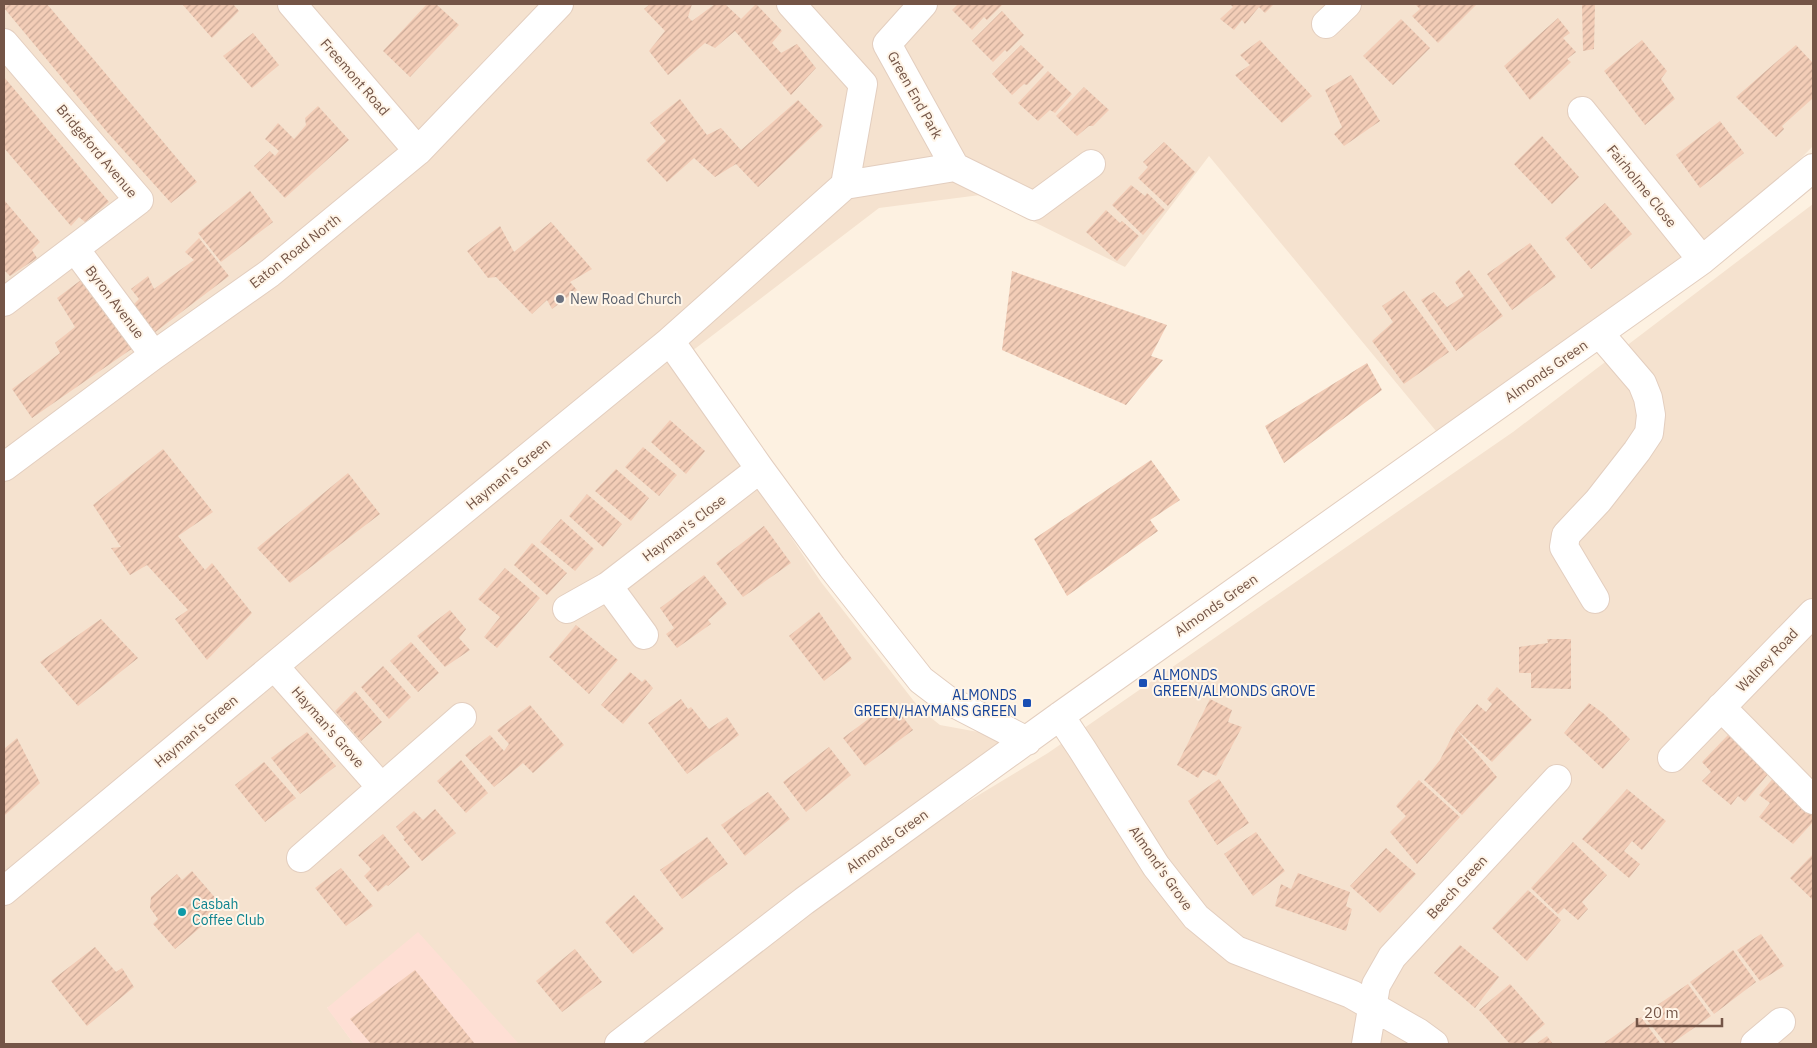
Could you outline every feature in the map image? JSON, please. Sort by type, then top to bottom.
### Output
[{"type":"street","name":"Freemont Road","points":[[292,4],[418,151]]},
{"type":"street","name":"Eaton Road North","points":[[4,467],[154,355],[270,273],[418,151],[559,4]]},
{"type":"street","points":[[791,4],[863,84],[845,185],[955,167],[1034,206],[1091,164]]},
{"type":"street","name":"Green End Park","points":[[923,4],[888,44],[955,167]]},
{"type":"street","points":[[1326,24],[1347,4]]},
{"type":"street","name":"Bridgeford Avenue","points":[[4,43],[139,200],[75,249]]},
{"type":"street","name":"Fairholme Close","points":[[1582,111],[1702,260]]},
{"type":"street","name":"Almonds Green","points":[[619,1044],[804,900],[1702,260],[1813,168]]},
{"type":"street","name":"Hayman's Green","points":[[4,891],[274,666],[670,341],[845,185]]},
{"type":"street","points":[[4,302],[75,249]]},
{"type":"street","name":"Byron Avenue","points":[[75,249],[154,355]]},
{"type":"street","points":[[1595,598],[1564,547],[1566,534],[1598,501],[1637,451],[1649,433],[1651,415],[1648,398],[1642,383],[1600,334]]},
{"type":"street","points":[[670,341],[760,470],[832,567],[921,680],[946,699],[1027,741]]},
{"type":"street","name":"Hayman's Close","points":[[567,609],[608,586],[760,470]]},
{"type":"street","points":[[608,586],[644,636]]},
{"type":"street","name":"Walney Road","points":[[1672,758],[1813,613]]},
{"type":"street","name":"Hayman's Grove","points":[[274,666],[381,788]]},
{"type":"street","points":[[1721,707],[1813,800]]},
{"type":"street","name":"Almond's Grove","points":[[1060,716],[1156,866],[1196,917],[1236,950],[1320,981],[1373,1005],[1434,1044]]},
{"type":"street","points":[[301,858],[462,717]]},
{"type":"street","name":"Beech Green","points":[[1366,1044],[1376,985],[1392,957],[1557,779]]},
{"type":"street","points":[[1755,1044],[1781,1022]]},
{"type":"shaded area","points":[[4,4],[1813,4],[1813,146],[1758,202],[1436,431],[1209,156],[1125,267],[980,195],[879,208],[675,364],[821,582],[920,709],[940,725],[1027,741],[812,896],[1048,753],[1513,432],[1813,204],[1813,1044],[517,1044],[327,1007],[354,1044],[4,1044]]},
{"type":"shaded area","points":[[418,932],[519,1044],[354,1044],[327,1008]]},
{"type":"building","points":[[4,4],[47,4],[197,182],[171,203],[107,132],[4,8]]},
{"type":"building","points":[[182,4],[233,4],[239,11],[212,38]]},
{"type":"building","points":[[427,4],[436,4],[459,25],[410,77],[383,51]]},
{"type":"building","points":[[650,4],[692,4],[688,17],[692,21],[715,4],[725,4],[741,19],[756,4],[782,31],[772,43],[781,53],[797,44],[816,68],[791,95],[735,31],[715,48],[705,43],[668,75],[649,51],[665,31],[644,9]]},
{"type":"building","points":[[958,4],[1003,4],[987,20],[984,17],[972,30],[952,10]]},
{"type":"building","points":[[1230,4],[1274,4],[1265,13],[1259,7],[1245,24],[1242,20],[1234,30],[1220,19],[1233,7]]},
{"type":"building","points":[[1415,4],[1477,4],[1438,43],[1412,16],[1420,9]]},
{"type":"building","points":[[1582,4],[1595,4],[1594,49],[1583,51]]},
{"type":"building","points":[[1002,11],[1024,35],[1007,52],[1005,50],[993,62],[972,41]]},
{"type":"building","points":[[1558,18],[1570,33],[1563,38],[1576,52],[1567,59],[1571,62],[1530,100],[1504,66]]},
{"type":"building","points":[[1401,19],[1430,48],[1393,85],[1363,56]]},
{"type":"building","points":[[253,33],[279,65],[252,88],[223,56]]},
{"type":"building","points":[[1260,40],[1312,96],[1282,123],[1235,75],[1250,65],[1240,55]]},
{"type":"building","points":[[1642,40],[1667,71],[1661,79],[1675,99],[1645,125],[1604,71]]},
{"type":"building","points":[[1021,45],[1044,67],[1027,85],[1024,84],[1012,95],[992,74]]},
{"type":"building","points":[[1796,45],[1813,63],[1813,98],[1782,126],[1784,129],[1776,137],[1736,97]]},
{"type":"building","points":[[1048,71],[1072,94],[1055,113],[1050,110],[1038,121],[1018,103]]},
{"type":"building","points":[[1351,75],[1380,121],[1344,146],[1334,134],[1342,127],[1325,90]]},
{"type":"building","points":[[4,77],[109,202],[85,222],[79,217],[71,226],[4,148]]},
{"type":"building","points":[[1084,87],[1109,110],[1093,126],[1089,126],[1077,136],[1056,116]]},
{"type":"building","points":[[680,99],[707,135],[721,128],[741,150],[798,100],[823,126],[758,187],[736,164],[715,177],[694,158],[667,182],[646,160],[666,141],[650,123]]},
{"type":"building","points":[[318,106],[349,140],[285,198],[254,166],[270,151],[275,156],[279,151],[265,139],[278,123],[294,139],[306,125],[305,118]]},
{"type":"building","points":[[1720,121],[1744,153],[1700,188],[1676,155]]},
{"type":"building","points":[[1542,136],[1579,177],[1552,204],[1514,164]]},
{"type":"building","points":[[1164,142],[1195,172],[1168,206],[1138,178],[1148,167],[1143,162]]},
{"type":"building","points":[[1131,185],[1145,196],[1147,193],[1165,210],[1143,235],[1112,205]]},
{"type":"building","points":[[250,191],[273,222],[221,262],[198,233]]},
{"type":"building","points":[[4,200],[40,242],[32,250],[37,258],[10,276],[4,270]]},
{"type":"building","points":[[1605,203],[1632,234],[1591,269],[1565,238]]},
{"type":"building","points":[[1106,210],[1120,223],[1122,221],[1139,236],[1117,261],[1086,232]]},
{"type":"building","points":[[551,222],[592,269],[570,282],[577,290],[552,309],[547,300],[532,314],[496,277],[488,278],[467,251],[500,226],[514,252]]},
{"type":"building","points":[[199,238],[229,276],[154,333],[132,306],[139,299],[131,289],[148,276],[154,289],[194,260],[185,252]]},
{"type":"building","points":[[1530,243],[1556,277],[1512,310],[1487,274]]},
{"type":"building","points":[[1469,270],[1503,316],[1456,351],[1421,300],[1434,292],[1447,307],[1464,296],[1455,282]]},
{"type":"building","points":[[1012,271],[1167,325],[1151,356],[1163,360],[1126,405],[1002,350]]},
{"type":"building","points":[[85,277],[133,348],[32,418],[12,389],[60,353],[55,343],[75,327],[57,298]]},
{"type":"building","points":[[1404,291],[1449,352],[1404,384],[1372,341],[1393,322],[1382,306]]},
{"type":"building","points":[[1367,363],[1382,390],[1284,463],[1265,426]]},
{"type":"building","points":[[670,420],[705,451],[686,474],[651,442]]},
{"type":"building","points":[[643,447],[677,475],[659,496],[625,467]]},
{"type":"building","points":[[163,449],[213,512],[178,536],[205,570],[212,563],[252,613],[207,660],[175,619],[188,610],[147,565],[130,575],[111,548],[121,547],[93,505]]},
{"type":"building","points":[[1151,460],[1180,500],[1150,520],[1158,531],[1067,596],[1034,539]]},
{"type":"building","points":[[616,469],[649,498],[631,521],[595,491]]},
{"type":"building","points":[[348,473],[380,514],[290,583],[257,548]]},
{"type":"building","points":[[587,494],[622,524],[603,547],[569,516]]},
{"type":"building","points":[[561,519],[594,549],[575,571],[540,542]]},
{"type":"building","points":[[764,526],[791,563],[743,597],[716,563]]},
{"type":"building","points":[[532,543],[567,573],[547,595],[514,565]]},
{"type":"building","points":[[505,568],[540,598],[497,648],[484,637],[500,617],[478,599]]},
{"type":"building","points":[[704,575],[727,604],[708,620],[711,624],[677,648],[666,634],[674,628],[660,608]]},
{"type":"building","points":[[450,610],[466,629],[459,638],[470,650],[445,667],[417,636]]},
{"type":"building","points":[[819,612],[852,659],[824,681],[789,636]]},
{"type":"building","points":[[101,619],[138,658],[78,706],[40,662]]},
{"type":"building","points":[[576,625],[618,660],[589,694],[549,657]]},
{"type":"building","points":[[1547,639],[1571,639],[1571,689],[1531,688],[1531,673],[1519,673],[1519,647],[1548,643]]},
{"type":"building","points":[[411,642],[439,673],[418,692],[390,661]]},
{"type":"building","points":[[383,666],[411,697],[389,719],[361,687]]},
{"type":"building","points":[[630,672],[642,682],[645,679],[653,688],[623,724],[601,705]]},
{"type":"building","points":[[1497,687],[1532,720],[1492,762],[1456,729],[1477,704],[1486,712],[1492,704],[1487,699]]},
{"type":"building","points":[[355,691],[382,722],[361,741],[335,711]]},
{"type":"building","points":[[681,699],[688,709],[691,707],[709,729],[727,717],[739,735],[687,774],[648,723]]},
{"type":"building","points":[[1210,699],[1232,710],[1228,722],[1242,727],[1216,776],[1203,770],[1198,778],[1177,765]]},
{"type":"building","points":[[891,702],[913,730],[865,766],[843,738]]},
{"type":"building","points":[[1589,703],[1603,713],[1630,739],[1603,769],[1564,733]]},
{"type":"building","points":[[530,705],[564,745],[533,773],[523,763],[494,787],[465,755],[490,735],[504,751],[509,744],[497,730]]},
{"type":"building","points":[[1456,729],[1497,777],[1462,815],[1424,780],[1440,760]]},
{"type":"building","points":[[307,732],[336,766],[300,794],[271,758]]},
{"type":"building","points":[[1728,735],[1769,773],[1745,802],[1738,796],[1731,805],[1702,781],[1711,772],[1702,762]]},
{"type":"building","points":[[17,738],[40,783],[4,816],[4,749]]},
{"type":"building","points":[[829,747],[851,775],[806,812],[783,782]]},
{"type":"building","points":[[461,760],[488,793],[466,813],[437,781]]},
{"type":"building","points":[[264,762],[296,798],[265,822],[235,785]]},
{"type":"building","points":[[1775,776],[1813,815],[1813,822],[1793,844],[1759,817],[1770,803],[1759,795]]},
{"type":"building","points":[[1219,779],[1249,823],[1217,845],[1188,801]]},
{"type":"building","points":[[1419,780],[1460,817],[1417,864],[1390,832],[1406,816],[1396,806]]},
{"type":"building","points":[[1627,789],[1666,821],[1642,850],[1632,841],[1624,851],[1640,864],[1629,878],[1582,839]]},
{"type":"building","points":[[768,792],[790,819],[745,856],[721,825]]},
{"type":"building","points":[[435,809],[456,833],[422,861],[403,839],[405,838],[396,827],[414,811],[423,820]]},
{"type":"building","points":[[1256,832],[1285,871],[1253,896],[1224,854]]},
{"type":"building","points":[[383,834],[410,867],[378,892],[364,876],[371,869],[358,855]]},
{"type":"building","points":[[707,837],[728,864],[682,899],[660,870]]},
{"type":"building","points":[[1573,842],[1607,875],[1582,902],[1588,909],[1578,920],[1564,908],[1558,914],[1531,888]]},
{"type":"building","points":[[1386,848],[1416,874],[1380,913],[1350,886]]},
{"type":"building","points":[[1813,854],[1813,900],[1790,878]]},
{"type":"building","points":[[341,868],[373,906],[346,926],[315,888]]},
{"type":"building","name":"Casbah Coffee Club","points":[[192,871],[218,901],[209,908],[215,915],[175,949],[153,924],[158,919],[150,908],[151,897],[177,874],[182,880]]},
{"type":"building","points":[[1298,873],[1350,892],[1346,906],[1352,909],[1346,931],[1275,906],[1281,884],[1291,889]]},
{"type":"building","points":[[1528,890],[1561,920],[1527,961],[1492,928]]},
{"type":"building","points":[[634,895],[664,929],[633,954],[605,922]]},
{"type":"building","points":[[1761,934],[1784,966],[1760,981],[1737,950]]},
{"type":"building","points":[[1460,945],[1499,977],[1475,1008],[1434,973]]},
{"type":"building","points":[[95,947],[116,972],[122,968],[134,987],[87,1026],[51,981]]},
{"type":"building","points":[[575,949],[602,982],[562,1012],[536,981]]},
{"type":"building","points":[[1733,950],[1756,982],[1714,1014],[1690,982]]},
{"type":"building","points":[[415,970],[475,1044],[371,1044],[350,1019]]},
{"type":"building","points":[[1510,984],[1545,1024],[1522,1044],[1510,1044],[1479,1010]]},
{"type":"building","points":[[1688,984],[1711,1016],[1671,1044],[1666,1044],[1643,1015]]},
{"type":"building","points":[[1641,1017],[1661,1044],[1603,1044]]},
{"type":"building","points":[[1547,1036],[1553,1044],[1536,1044]]},
{"type":"place","name":"New Road Church","points":[[560,299]]},
{"type":"place","name":"ALMONDS GREEN/ALMONDS GROVE","points":[[1143,683]]},
{"type":"place","name":"ALMONDS GREEN/HAYMANS GREEN","points":[[1027,703]]},
{"type":"place","name":"Casbah Coffee Club","points":[[182,912]]}]
